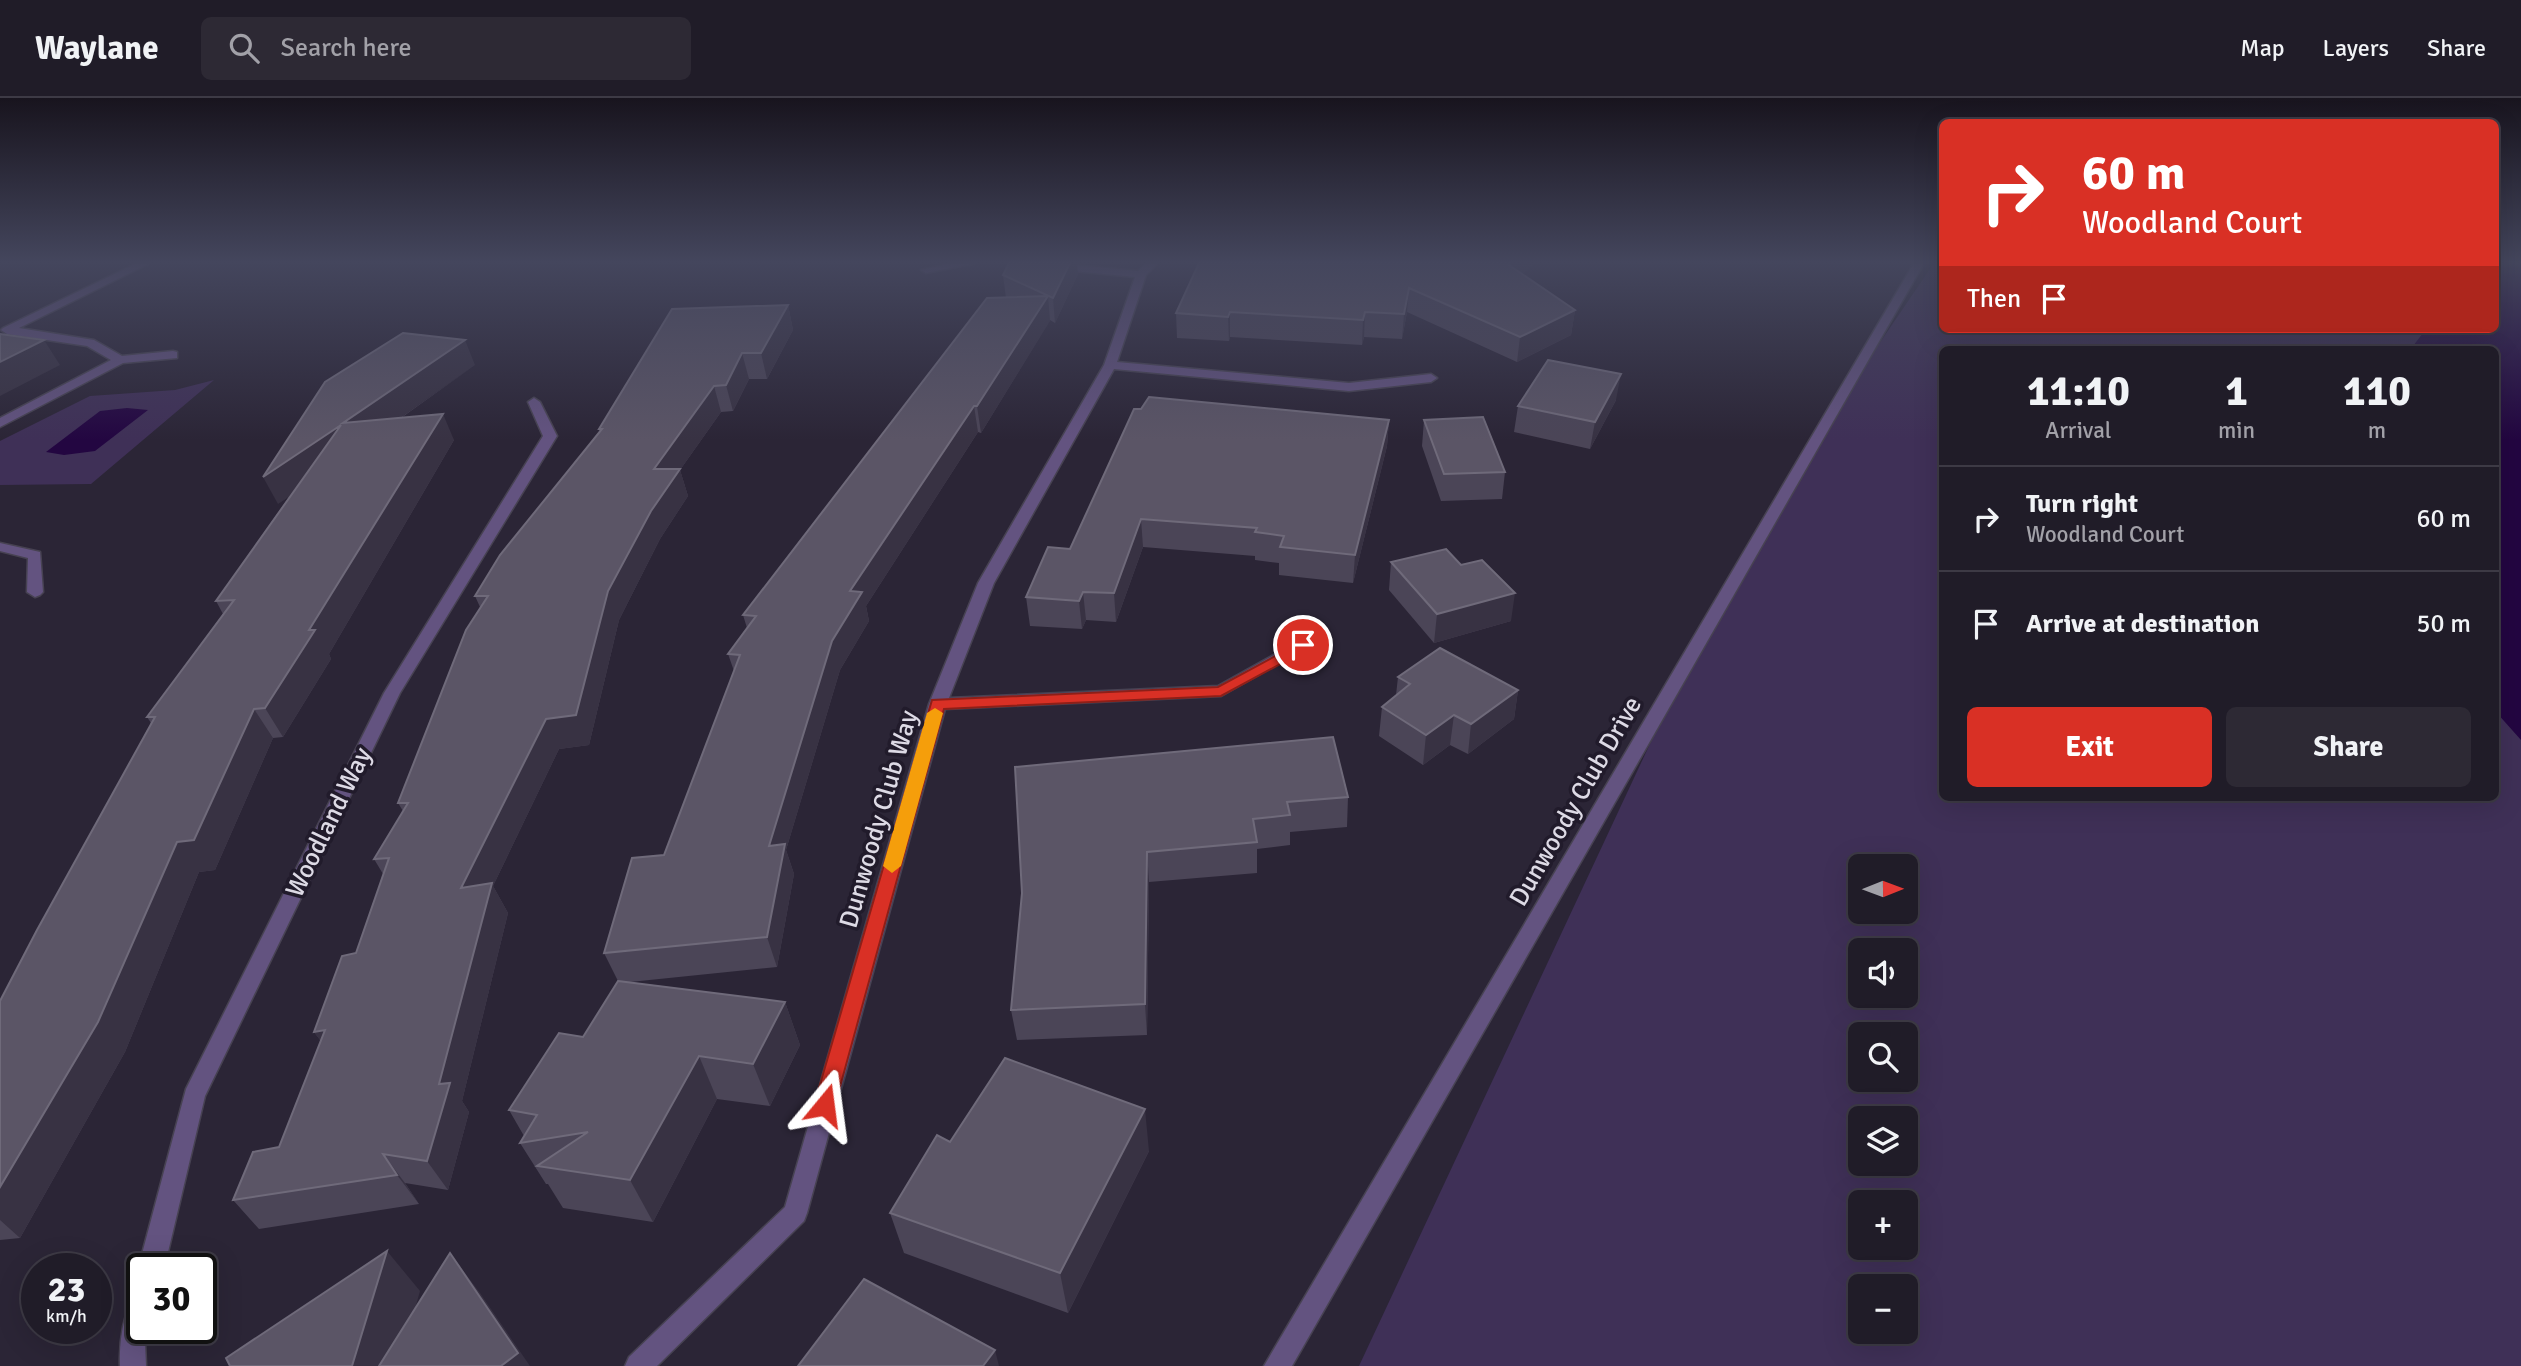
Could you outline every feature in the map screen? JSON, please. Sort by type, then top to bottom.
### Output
[{"type":"street","points":[[3,331],[21,322]]},
{"type":"street","name":"Dunwoody Club Way","points":[[638,1366],[794,1213],[938,704],[986,583],[1110,365],[1127,322]]},
{"type":"street","name":"Dunwoody Club Drive","points":[[1277,1366],[1885,322]]},
{"type":"street","points":[[3,331],[90,343],[120,360]]},
{"type":"street","points":[[0,423],[120,360],[173,355]]},
{"type":"street","points":[[1110,365],[1349,387],[1430,378]]},
{"type":"street","name":"Woodland Way","points":[[155,1253],[194,1096],[392,693],[550,436],[534,401]]},
{"type":"street","points":[[0,547],[35,555],[35,592]]},
{"type":"street","points":[[938,704],[1221,691],[1303,645]]},
{"type":"street","points":[[132,1344],[133,1366]]},
{"type":"shaded area","points":[[1894,322],[1939,322],[1939,333],[2499,333],[2499,322],[2521,322],[2521,1366],[1359,1366],[1699,639],[1849,388]]},
{"type":"shaded area","points":[[2499,322],[2521,322],[2521,740],[2499,715],[2499,346],[2413,346],[2423,333],[2499,333]]},
{"type":"shaded area","points":[[214,380],[91,484],[0,485],[0,441],[90,396],[175,390]]},
{"type":"shaded area","points":[[127,408],[148,410],[95,451],[64,455],[46,452],[100,411]]},
{"type":"building","points":[[664,322],[778,322],[761,353],[742,353],[726,385],[714,386],[654,469],[680,469],[651,511],[608,591],[576,715],[546,719],[461,888],[492,883],[439,1084],[450,1083],[427,1161],[383,1154],[397,1175],[233,1200],[253,1152],[279,1147],[325,1030],[314,1032],[342,956],[356,953],[389,858],[374,859],[408,803],[398,803],[466,630],[488,596],[475,596],[500,555],[602,429],[599,429]]},
{"type":"building","points":[[968,322],[1031,322],[850,591],[862,592],[832,641],[769,846],[785,844],[767,937],[604,953],[632,858],[664,855],[740,655],[728,654],[756,616],[743,615]]},
{"type":"building","points":[[1486,322],[1550,322],[1520,337]]},
{"type":"building","points":[[403,333],[465,340],[343,423],[443,414],[309,630],[315,630],[265,708],[254,709],[194,840],[177,842],[98,1022],[0,1187],[0,1001],[155,717],[147,717],[234,600],[216,601],[341,425],[263,477],[325,382]]},
{"type":"building","points":[[0,334],[44,340],[0,362]]},
{"type":"building","points":[[1548,360],[1621,374],[1595,422],[1518,406]]},
{"type":"building","points":[[1149,397],[1389,420],[1355,555],[1280,547],[1284,536],[1255,532],[1257,528],[1141,519],[1114,593],[1083,592],[1079,601],[1026,597],[1048,547],[1070,549],[1134,409],[1141,409]]},
{"type":"building","points":[[1483,417],[1505,472],[1444,474],[1424,420]]},
{"type":"building","points":[[1446,549],[1461,565],[1482,560],[1515,593],[1437,614],[1391,562]]},
{"type":"building","points":[[1440,648],[1518,690],[1471,724],[1454,715],[1426,735],[1382,707],[1410,684],[1398,677]]},
{"type":"building","points":[[1333,737],[1348,797],[1287,802],[1290,815],[1253,819],[1257,842],[1147,852],[1145,1004],[1011,1010],[1022,893],[1015,767]]},
{"type":"building","points":[[618,981],[785,1002],[753,1064],[699,1056],[630,1180],[537,1166],[588,1132],[520,1143],[537,1115],[509,1110],[559,1033],[583,1037]]},
{"type":"building","points":[[1005,1058],[1145,1109],[1060,1273],[890,1213],[937,1135],[950,1142]]},
{"type":"building","points":[[387,1251],[352,1366],[230,1366],[226,1358]]},
{"type":"building","points":[[450,1253],[518,1353],[501,1366],[379,1366]]},
{"type":"building","points":[[864,1279],[995,1350],[983,1366],[798,1366]]},
{"type":"slow traffic","points":[[892,866],[935,713]]},
{"type":"route","points":[[825,1105],[938,704],[1221,691],[1303,645]]}]
